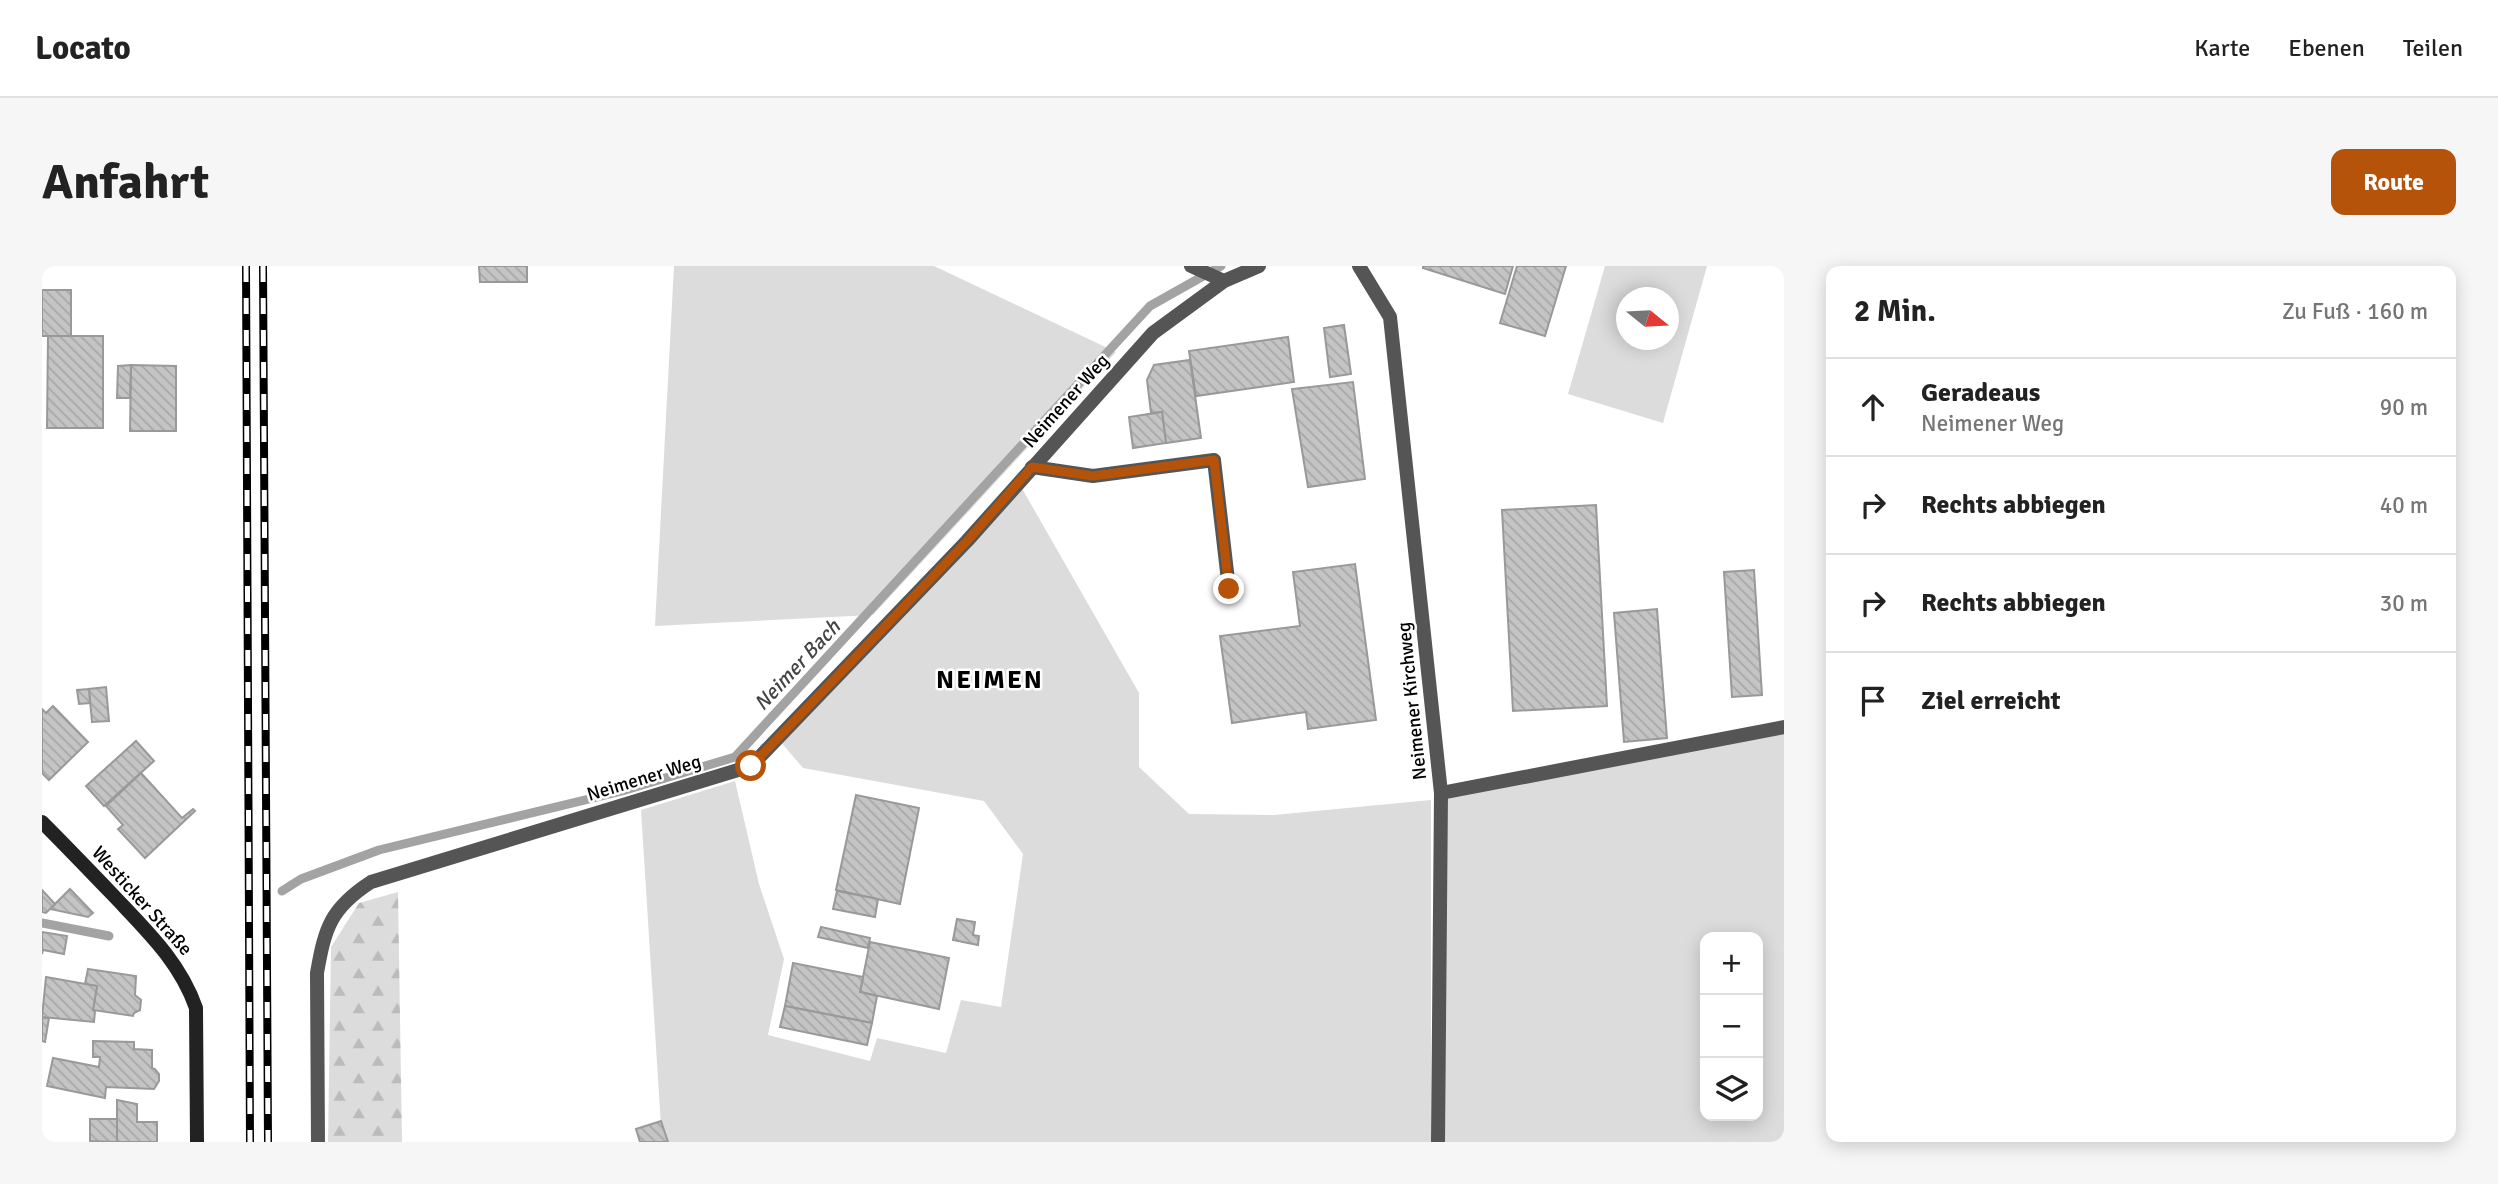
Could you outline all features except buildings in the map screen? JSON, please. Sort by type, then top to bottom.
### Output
[{"type":"main road","name":"Westicker Straße","points":[[42,822],[160,943],[190,990],[196,1009],[198,1048],[197,1142]]},
{"type":"street","points":[[1191,266],[1224,281]]},
{"type":"street","name":"Neimener Weg","points":[[318,1142],[317,973],[322,946],[332,917],[349,897],[371,882],[751,766],[967,541],[1153,333],[1224,281],[1259,266]]},
{"type":"street","name":"Neimener Kirchweg","points":[[1359,266],[1390,317],[1441,793],[1438,1142]]},
{"type":"street","points":[[1032,467],[1093,476],[1214,460],[1229,589]]},
{"type":"street","points":[[1441,793],[1784,727]]},
{"type":"green space","points":[[674,266],[934,266],[1116,352],[873,615],[655,626]]},
{"type":"green space","points":[[1605,266],[1707,266],[1663,423],[1568,394]]},
{"type":"green space","points":[[1020,485],[1139,693],[1139,767],[1189,814],[1274,815],[1431,800],[1431,1142],[662,1142],[641,810],[735,781],[759,884],[784,959],[768,1035],[870,1061],[877,1038],[946,1053],[961,1000],[1001,1007],[1023,854],[984,801],[803,768],[780,741]]},
{"type":"green space","points":[[1784,731],[1784,1142],[1442,1142],[1445,796]]},
{"type":"green space","points":[[398,892],[402,1142],[328,1142],[331,947],[359,903]]},
{"type":"waterway","name":"Neimer Bach","points":[[282,891],[301,879],[379,850],[622,791],[735,757],[1150,306],[1221,266]]},
{"type":"waterway","name":"Neimer Bach","points":[[42,923],[109,936]]},
{"type":"railway","points":[[246,266],[250,1142]]},
{"type":"railway","points":[[263,266],[268,1142]]},
{"type":"district","name":"NEIMEN","points":[[990,680]]},
{"type":"route","points":[[751,766],[967,541],[1032,467],[1093,476],[1214,460],[1229,589]]}]
